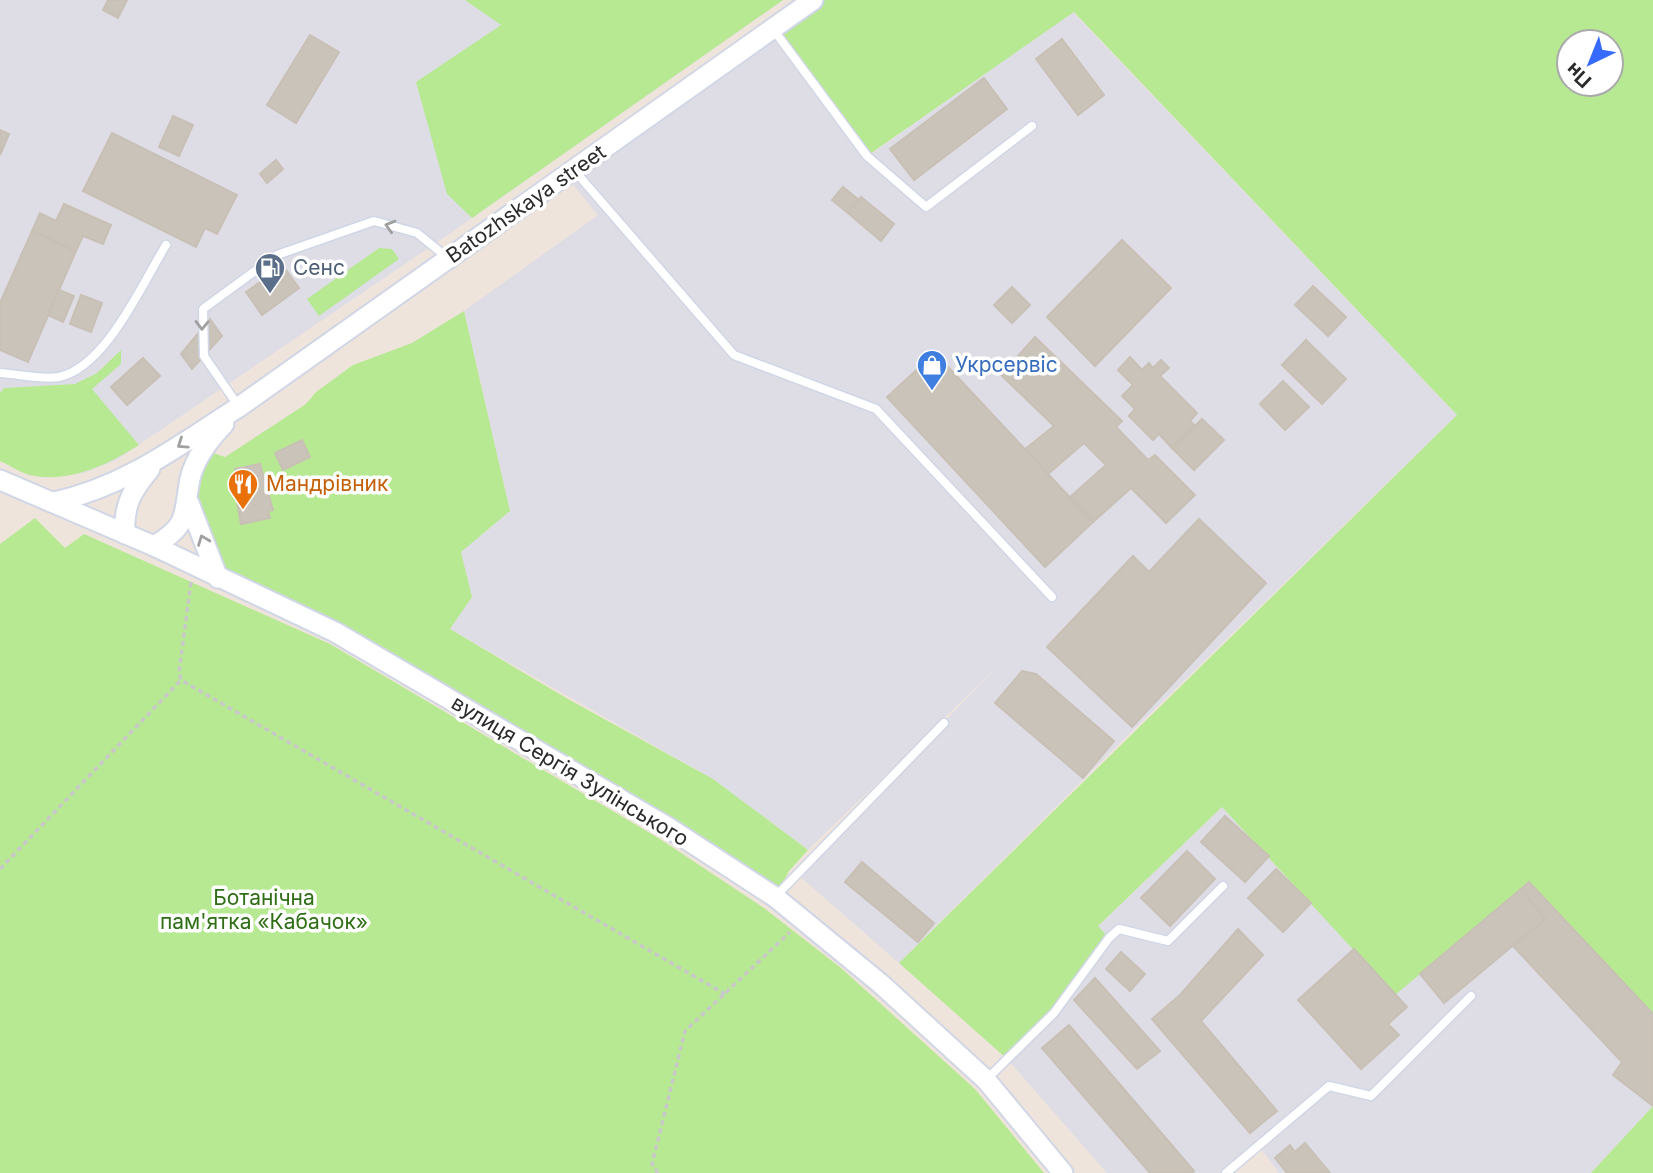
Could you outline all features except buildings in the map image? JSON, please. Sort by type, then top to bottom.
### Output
[{"type":"street","name":"Batozhskaya street","points":[[54,502],[86,495],[112,485],[155,462],[239,407],[813,0]]},
{"type":"street","name":"Batozhskaya street","points":[[153,547],[169,537],[180,524],[189,503],[190,479],[198,459],[210,439],[239,407]]},
{"type":"street","name":"Batozhskaya street","points":[[125,534],[124,512],[131,494],[155,462]]},
{"type":"street","name":"вулиця Сергія Зулінського","points":[[0,480],[125,534],[335,632],[668,828],[775,897],[881,984],[986,1080],[1063,1173]]},
{"type":"street","name":"Batozhskaya street","points":[[189,503],[218,578]]},
{"type":"lane","points":[[772,29],[867,156],[926,207],[1032,126]]},
{"type":"lane","points":[[574,170],[734,355],[876,409],[1052,597]]},
{"type":"lane","points":[[239,407],[204,356],[203,309],[277,255],[374,221],[417,233],[449,259]]},
{"type":"lane","points":[[0,373],[58,377],[82,368],[113,332],[166,245]]},
{"type":"lane","points":[[775,897],[944,723]]},
{"type":"lane","points":[[986,1080],[1054,1013],[1109,938],[1119,929],[1168,941],[1223,886]]},
{"type":"lane","points":[[1226,1173],[1329,1086],[1371,1096],[1471,996]]},
{"type":"path","points":[[193,566],[179,672],[181,680],[725,994]]},
{"type":"path","points":[[0,869],[181,680]]},
{"type":"path","points":[[657,1173],[652,1164],[685,1031],[802,919]]},
{"type":"shaded area","points":[[0,0],[783,0],[455,230],[118,459],[84,473],[35,476],[0,461]]},
{"type":"shaded area","points":[[1073,12],[1457,415],[899,963],[797,874],[996,668],[808,850],[713,779],[450,629],[472,597],[461,552],[510,511],[464,311],[598,215],[566,176],[773,29],[868,156]]},
{"type":"shaded area","points":[[1222,807],[1395,994],[1529,882],[1653,1014],[1653,1106],[1591,1173],[1279,1173],[1259,1146],[1226,1173],[1107,1173],[1007,1059],[1108,938],[1097,927]]},
{"type":"green space","points":[[465,0],[783,0],[472,218],[447,194],[416,82],[501,25]]},
{"type":"green space","points":[[813,0],[1653,0],[1653,1014],[1529,883],[1395,995],[1222,807],[1098,926],[1109,938],[1054,1013],[1007,1059],[899,963],[1457,415],[1074,12],[867,156],[773,29]]},
{"type":"green space","points":[[379,248],[392,249],[399,259],[319,316],[307,299]]},
{"type":"green space","points":[[464,311],[510,511],[461,552],[472,597],[450,629],[568,699],[713,779],[808,850],[789,871],[775,897],[382,658],[218,578],[189,503],[213,453],[225,457],[306,404],[316,392],[353,365],[412,343]]},
{"type":"green space","points":[[121,350],[121,364],[92,389],[139,445],[103,465],[63,476],[31,475],[0,461],[0,393],[4,388],[75,384],[97,373]]},
{"type":"green space","name":"Ботанічна пам'ятка «Кабачок»","points":[[35,518],[65,548],[84,534],[330,644],[660,839],[764,908],[841,968],[975,1089],[1044,1173],[0,1173],[0,544]]},
{"type":"green space","points":[[1653,1106],[1653,1173],[1591,1173]]},
{"type":"place","name":"Сенс","points":[[270,295]]},
{"type":"place","name":"Укрсервіс","points":[[932,392]]},
{"type":"place","name":"Мандрівник","points":[[243,511]]}]
